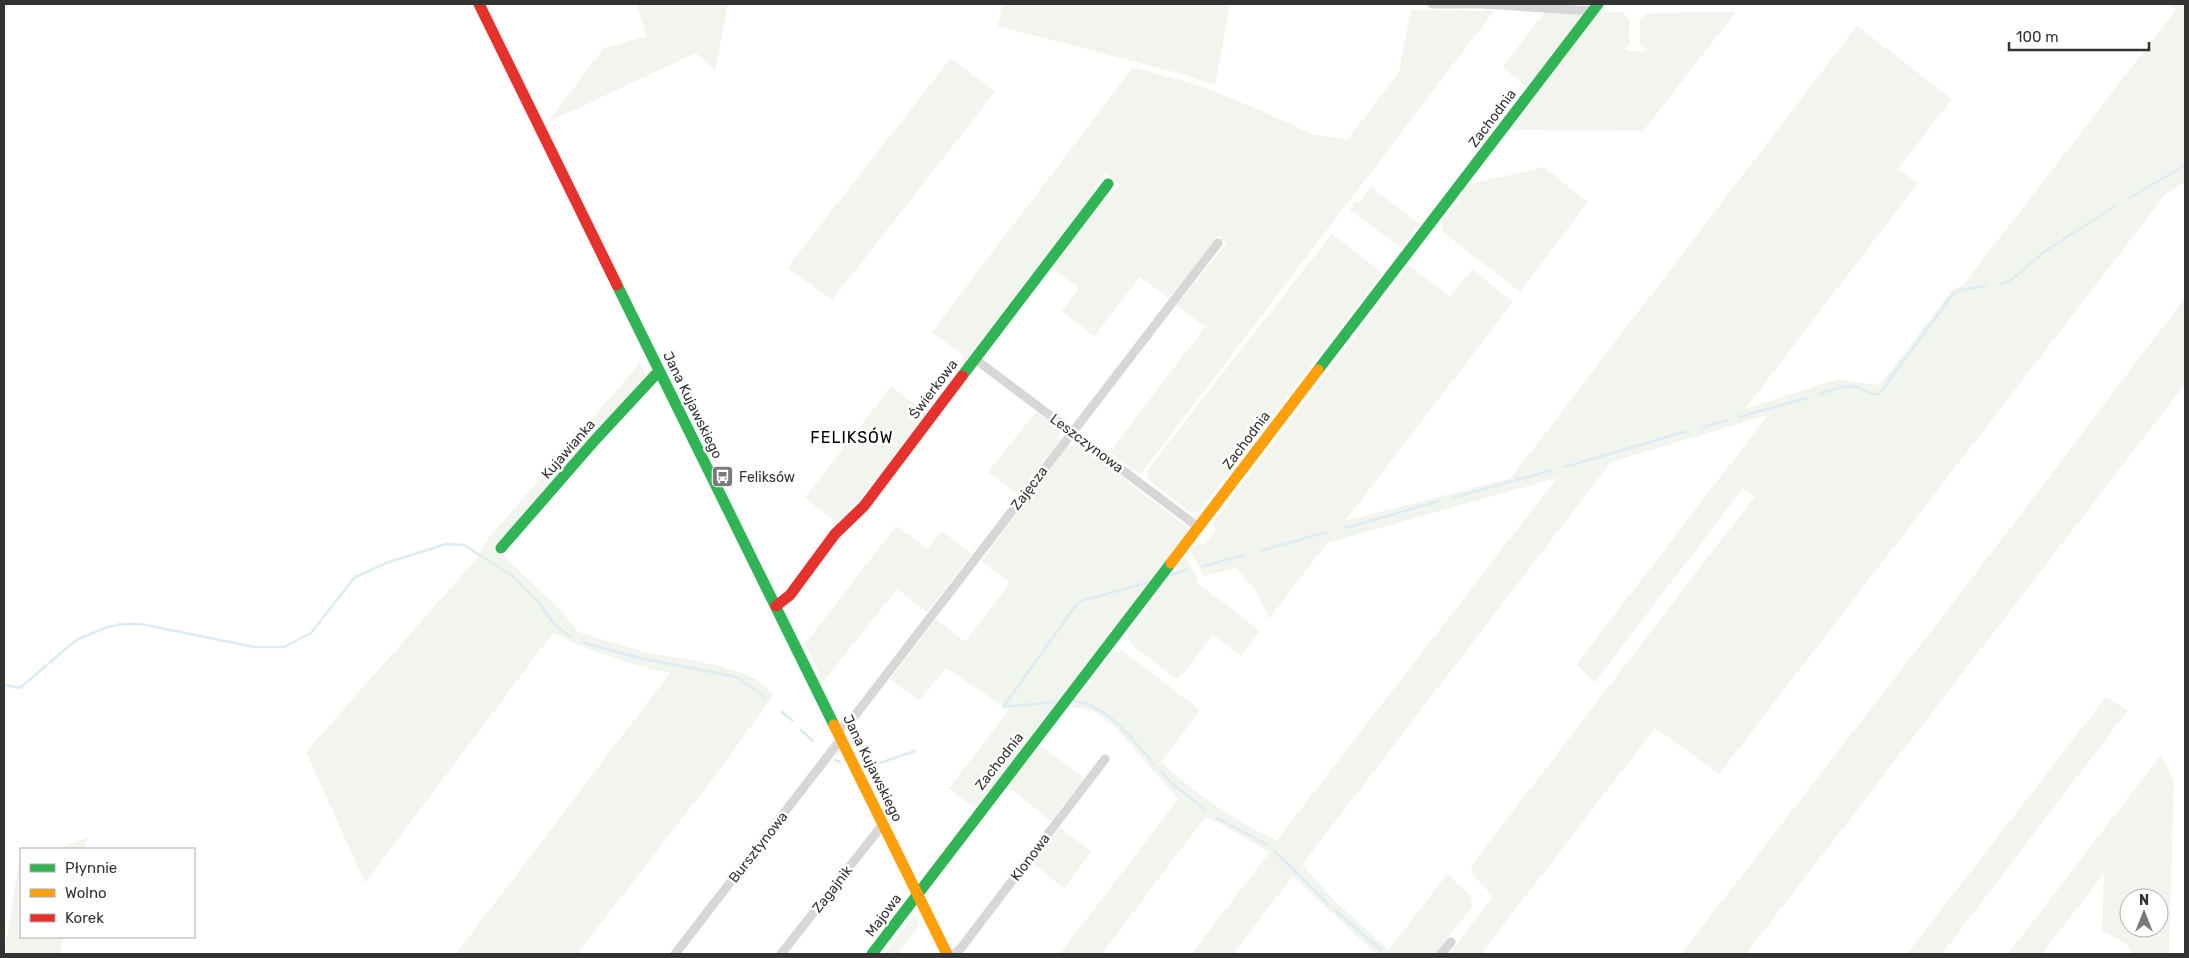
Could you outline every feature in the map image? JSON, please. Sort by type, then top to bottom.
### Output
[{"type":"street","name":"Jana Kujawskiego","points":[[479,4],[947,954]]},
{"type":"street","points":[[1432,4],[1595,8]]},
{"type":"street","name":"Zachodnia","points":[[917,894],[1595,8]]},
{"type":"street","name":"Świerkowa","points":[[776,606],[790,595],[835,534],[864,506],[1108,184]]},
{"type":"street","name":"Zajęcza","points":[[840,735],[1218,242]]},
{"type":"street","name":"Leszczynowa","points":[[975,359],[1198,527]]},
{"type":"street","name":"Kujawianka","points":[[501,548],[596,439],[659,371]]},
{"type":"street","name":"Bursztynowa","points":[[675,954],[840,735]]},
{"type":"street","name":"Klonowa","points":[[954,954],[961,948],[1104,759]]},
{"type":"street","name":"Zagajnik","points":[[781,954],[884,824]]},
{"type":"street","name":"Majowa","points":[[872,954],[917,894]]},
{"type":"street","points":[[1441,954],[1451,942]]},
{"type":"shaded area","points":[[637,4],[728,4],[715,71],[696,53],[548,122],[604,48],[646,36]]},
{"type":"shaded area","points":[[1003,4],[1230,4],[1215,85],[1182,74],[998,26]]},
{"type":"shaded area","points":[[2167,4],[2185,4],[2185,182],[2165,195],[1719,774],[1655,728],[1481,954],[1449,954],[1493,896],[1473,875],[1471,866],[1755,496],[1743,488],[1595,682],[1576,665],[1768,415],[1611,462],[1302,865],[1337,903],[1389,950],[1447,874],[1471,896],[1472,907],[1435,954],[1376,954],[1293,876],[1233,954],[1191,954],[1270,852],[1206,816],[1102,954],[1060,954],[1178,799],[1115,727],[1093,711],[1071,707],[1112,653],[1123,651],[1200,710],[1161,762],[1216,806],[1261,833],[1277,840],[1557,478],[1327,543],[1269,619],[1256,591],[1236,568],[1204,576],[1190,551],[1195,545],[1205,544],[1215,531],[1214,521],[1409,265],[1450,297],[1472,269],[1513,302],[1345,521],[1511,478],[1857,26],[1952,99],[1898,169],[1918,183],[1745,409],[1838,379],[1877,385],[1887,376],[1953,289],[1963,285],[2176,10]]},
{"type":"shaded area","points":[[1411,10],[1494,11],[1140,475],[1110,452],[1205,327],[1177,305],[1226,244],[1219,235],[1169,298],[1140,277],[1094,336],[1062,311],[1079,288],[1052,268],[1103,198],[1109,197],[1119,184],[1105,173],[1095,186],[1095,191],[963,364],[962,354],[932,332],[1133,67],[1203,87],[1269,114],[1311,134],[1347,140],[1399,72]]},
{"type":"shaded area","points":[[1545,12],[1581,14],[1583,20],[1530,90],[1503,67]]},
{"type":"shaded area","points":[[1595,12],[1622,12],[1629,19],[1630,44],[1624,51],[1648,51],[1640,45],[1640,20],[1648,13],[1736,12],[1643,131],[1505,130]]},
{"type":"shaded area","points":[[951,58],[995,92],[832,300],[787,268]]},
{"type":"shaded area","points":[[1544,167],[1588,202],[1520,292],[1443,232],[1442,222],[1462,196],[1462,186]]},
{"type":"shaded area","points":[[1371,187],[1419,224],[1401,248],[1350,210],[1355,201],[1360,201]]},
{"type":"shaded area","points":[[1332,234],[1382,273],[1199,512],[1190,512],[1148,480],[1147,471]]},
{"type":"shaded area","points":[[2185,298],[2185,384],[1746,954],[1681,954],[1970,581]]},
{"type":"shaded area","points":[[640,363],[646,376],[496,548],[564,614],[578,632],[645,652],[716,665],[738,672],[755,678],[774,695],[705,789],[577,954],[456,954],[670,673],[610,657],[553,633],[365,883],[306,752],[476,559],[487,540]]},
{"type":"shaded area","points":[[891,386],[926,413],[861,498],[836,522],[805,498]]},
{"type":"shaded area","points":[[1036,412],[1059,429],[1060,440],[1018,494],[988,472]]},
{"type":"shaded area","points":[[1079,445],[1186,526],[1190,533],[978,811],[949,788],[1009,710],[946,668],[919,701],[890,679],[936,619],[965,642],[1010,583],[981,561],[1068,446]]},
{"type":"shaded area","points":[[896,526],[928,549],[942,531],[972,554],[927,612],[897,589],[823,682],[805,644]]},
{"type":"shaded area","points":[[1185,557],[1198,578],[1196,582],[1260,631],[1241,656],[1213,635],[1178,680],[1129,643],[1128,633]]},
{"type":"shaded area","points":[[2106,697],[2128,710],[1942,954],[1907,954]]},
{"type":"shaded area","points":[[1038,743],[1084,778],[1051,821],[1004,784]]},
{"type":"shaded area","points":[[2161,755],[2174,781],[2169,954],[2133,954],[2125,943],[2102,931],[2104,873],[2042,954],[2008,954]]},
{"type":"shaded area","points":[[1060,827],[1091,852],[1064,888],[1032,863]]},
{"type":"shaded area","points":[[89,837],[84,848],[59,848]]},
{"type":"shaded area","points":[[19,863],[20,938],[63,938],[60,954],[4,954]]},
{"type":"shaded area","points":[[914,915],[919,926],[897,954],[884,954]]},
{"type":"waterway","points":[[2130,198],[2185,165]]},
{"type":"waterway","points":[[2001,284],[2010,281],[2044,252],[2115,206]]},
{"type":"waterway","points":[[1819,394],[1851,386],[1873,394],[1879,394],[1953,294],[1961,290],[1985,286]]},
{"type":"waterway","points":[[1739,417],[1807,398]]},
{"type":"waterway","points":[[1702,427],[1728,420]]},
{"type":"waterway","points":[[1565,467],[1687,431]]},
{"type":"waterway","points":[[1452,498],[1552,470]]},
{"type":"waterway","points":[[1345,528],[1439,501]]},
{"type":"waterway","points":[[1260,551],[1326,532]]},
{"type":"waterway","points":[[4,685],[20,688],[76,640],[105,628],[121,624],[141,624],[254,647],[284,647],[311,633],[354,578],[386,563],[446,544],[464,545],[514,577],[538,602],[555,625],[570,636]]},
{"type":"waterway","points":[[1203,566],[1245,555]]},
{"type":"waterway","points":[[1166,577],[1188,569]]},
{"type":"waterway","points":[[1003,707],[1076,605],[1084,600],[1146,583]]},
{"type":"waterway","points":[[585,643],[639,658],[737,677],[766,698]]},
{"type":"waterway","points":[[1072,700],[1097,709],[1108,716],[1128,733],[1154,764]]},
{"type":"waterway","points":[[1003,707],[1056,702]]},
{"type":"waterway","points":[[782,712],[793,721]]},
{"type":"waterway","points":[[801,730],[813,741]]},
{"type":"waterway","points":[[880,763],[915,751]]},
{"type":"waterway","points":[[835,760],[840,762]]},
{"type":"waterway","points":[[866,764],[871,764]]},
{"type":"waterway","points":[[1161,771],[1171,783],[1206,810]]},
{"type":"waterway","points":[[1217,818],[1266,844]]},
{"type":"waterway","points":[[1275,852],[1328,904]]},
{"type":"waterway","points":[[1336,911],[1381,950]]},
{"type":"traffic: fast","points":[[1318,370],[1598,4]]},
{"type":"traffic: fast","points":[[962,376],[1108,184]]},
{"type":"traffic: fast","points":[[617,285],[834,725]]},
{"type":"traffic: fast","points":[[501,548],[596,439],[659,371]]},
{"type":"traffic: fast","points":[[872,954],[1171,563]]},
{"type":"traffic: slow","points":[[1171,563],[1318,370]]},
{"type":"traffic: slow","points":[[834,725],[947,954]]},
{"type":"traffic: jam","points":[[479,4],[617,285]]},
{"type":"traffic: jam","points":[[776,606],[790,595],[835,534],[864,506],[962,376]]},
{"type":"place","name":"Feliksów","points":[[723,477]]},
{"type":"district","name":"FELIKSÓW","points":[[852,437]]}]
